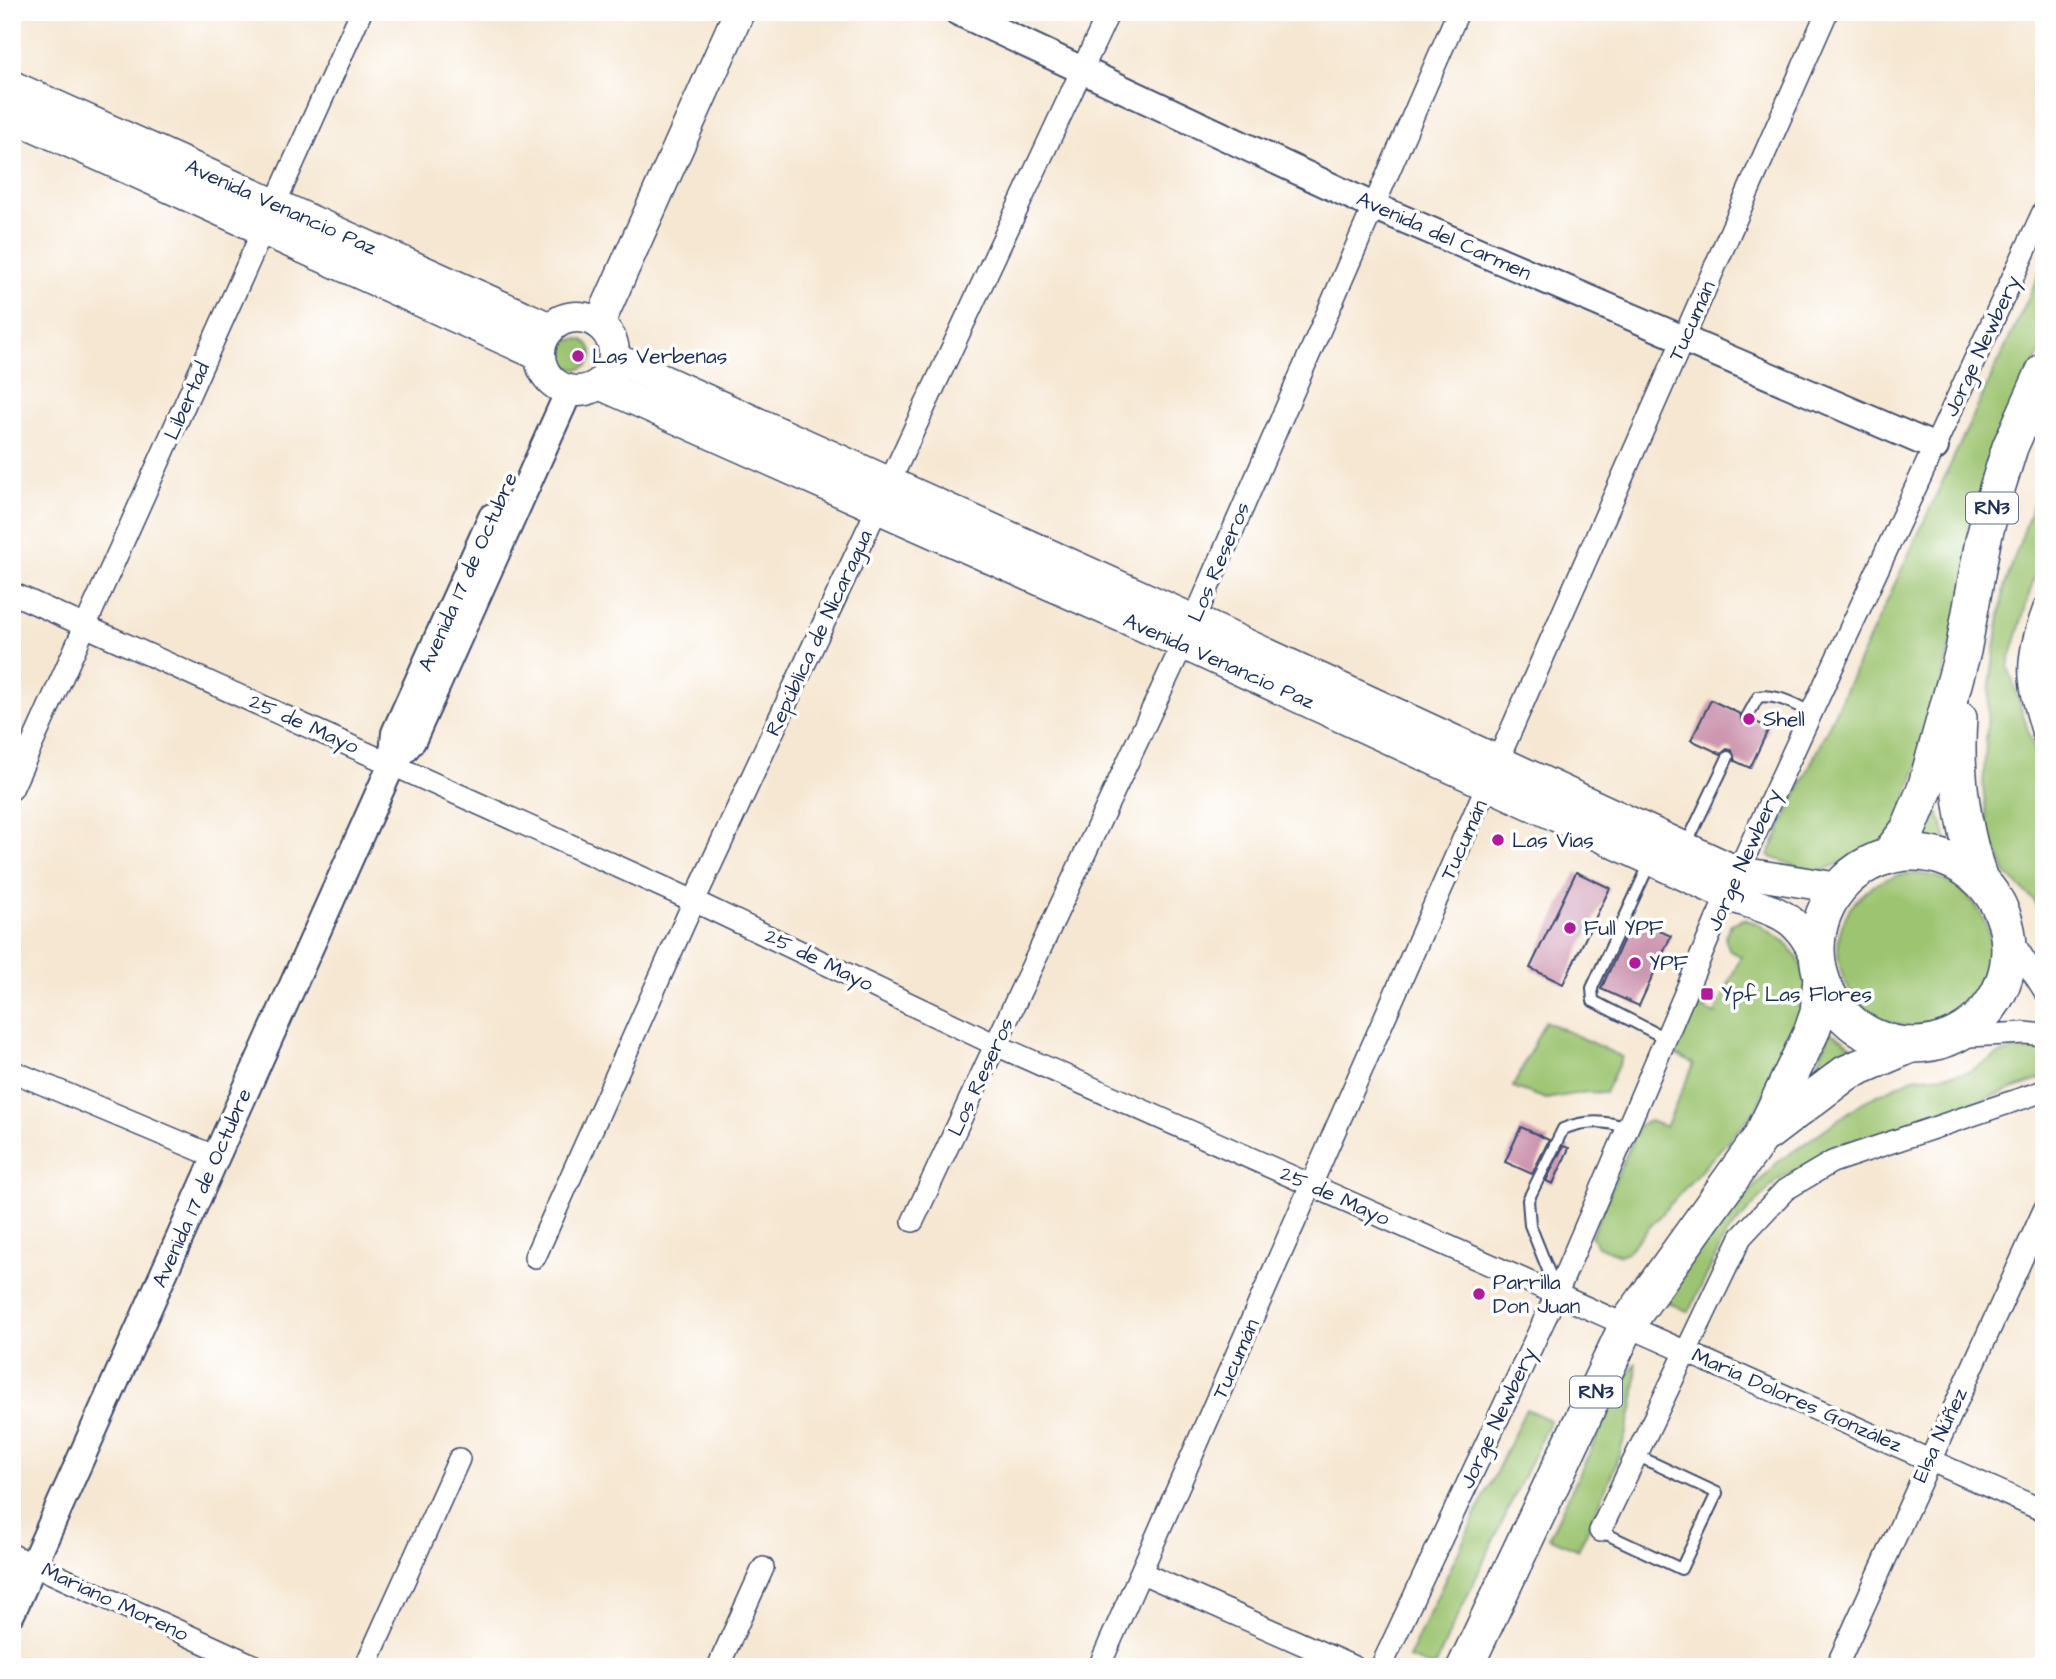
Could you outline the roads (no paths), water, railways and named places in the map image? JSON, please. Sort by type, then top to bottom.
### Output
[{"type":"highway","name":"RN3","points":[[1887,857],[1908,830],[1925,789],[1963,651],[1983,541],[1996,492],[2010,447],[2042,377]]},
{"type":"highway","name":"RN3","points":[[1963,651],[1957,754],[1962,814],[1980,880]]},
{"type":"highway","name":"RN3","points":[[1465,1667],[1628,1323],[1761,1137],[1818,1013],[1820,923],[1839,888],[1860,869],[1887,857],[1912,853],[1936,856],[1960,865],[1980,880],[1998,905],[2008,934],[2009,960],[1996,995],[1972,1025],[1950,1037],[1911,1045],[1846,1073],[1761,1137]]},
{"type":"highway","name":"RN3","points":[[1819,969],[1834,1004],[1855,1026],[1881,1040],[1911,1045]]},
{"type":"main road","points":[[590,321],[718,12]]},
{"type":"main road","points":[[590,321],[739,12]]},
{"type":"main road","name":"Avenida Venancio Paz","points":[[12,86],[269,217],[545,342]]},
{"type":"main road","name":"Avenida Venancio Paz","points":[[12,116],[269,217]]},
{"type":"main road","points":[[564,319],[590,321],[611,339],[614,358],[606,377],[585,391],[561,387],[541,365],[545,342],[564,319]]},
{"type":"main road","name":"Avenida Venancio Paz","points":[[614,358],[883,495]]},
{"type":"main road","name":"Avenida Venancio Paz","points":[[599,384],[883,495],[1494,773],[1684,848],[1732,884],[1796,924],[1806,935],[1819,969]]},
{"type":"main road","name":"Avenida Venancio Paz","points":[[1494,773],[1651,860],[1732,884],[1839,888]]},
{"type":"street","name":"Libertad","points":[[12,789],[361,12]]},
{"type":"street","name":"Avenida del Carmen","points":[[958,12],[1373,206],[1683,342],[1935,447]]},
{"type":"street","name":"República de Nicaragua","points":[[535,1257],[694,901],[1110,12]]},
{"type":"street","name":"Los Reseros","points":[[914,1221],[1189,632],[1458,12]]},
{"type":"street","name":"Tucumán","points":[[1100,1667],[1827,12]]},
{"type":"street","name":"Jorge Newbery","points":[[1381,1667],[1557,1293],[1732,884],[2044,210]]},
{"type":"street","name":"Avenida 17 de Octubre","points":[[12,1612],[23,1560],[216,1157],[392,764],[395,733],[561,387]]},
{"type":"street","name":"25 de Mayo","points":[[12,593],[694,901],[996,1045],[1628,1323]]},
{"type":"street","points":[[2044,608],[2028,657],[2028,684],[2044,737]]},
{"type":"street","points":[[2008,934],[2044,990]]},
{"type":"street","points":[[1950,1037],[2044,1035]]},
{"type":"street","points":[[12,1071],[216,1157]]},
{"type":"street","points":[[1600,1531],[1741,1237],[1785,1190],[1832,1163],[2044,1091]]},
{"type":"street","name":"Elsa Núñez","points":[[1839,1661],[2044,1210]]},
{"type":"street","name":"María Dolores González","points":[[1628,1323],[2044,1511]]},
{"type":"street","points":[[365,1667],[459,1459]]},
{"type":"street","name":"Mariano Moreno","points":[[23,1560],[257,1667]]},
{"type":"street","points":[[718,1667],[763,1568]]},
{"type":"street","points":[[1142,1573],[1354,1667]]},
{"type":"lane","points":[[1747,717],[1758,697],[1765,696],[1772,696],[1811,712]]},
{"type":"lane","points":[[1684,848],[1728,757]]},
{"type":"lane","points":[[1651,860],[1592,988],[1593,1001],[1665,1038]]},
{"type":"lane","points":[[1557,1293],[1530,1225],[1528,1200],[1563,1129],[1579,1122],[1610,1122],[1627,1128]]},
{"type":"lane","points":[[1600,1531],[1681,1569],[1712,1504],[1717,1493],[1636,1455]]},
{"type":"place","name":"Las Verbenas","points":[[578,356]]},
{"type":"place","name":"Shell","points":[[1749,719]]},
{"type":"place","name":"Las Vias","points":[[1498,840]]},
{"type":"place","name":"Full YPF","points":[[1570,928]]},
{"type":"place","name":"YPF","points":[[1635,963]]},
{"type":"place","name":"Ypf Las Flores","points":[[1707,994]]},
{"type":"place","name":"Parrilla Don Juan","points":[[1479,1294]]}]
